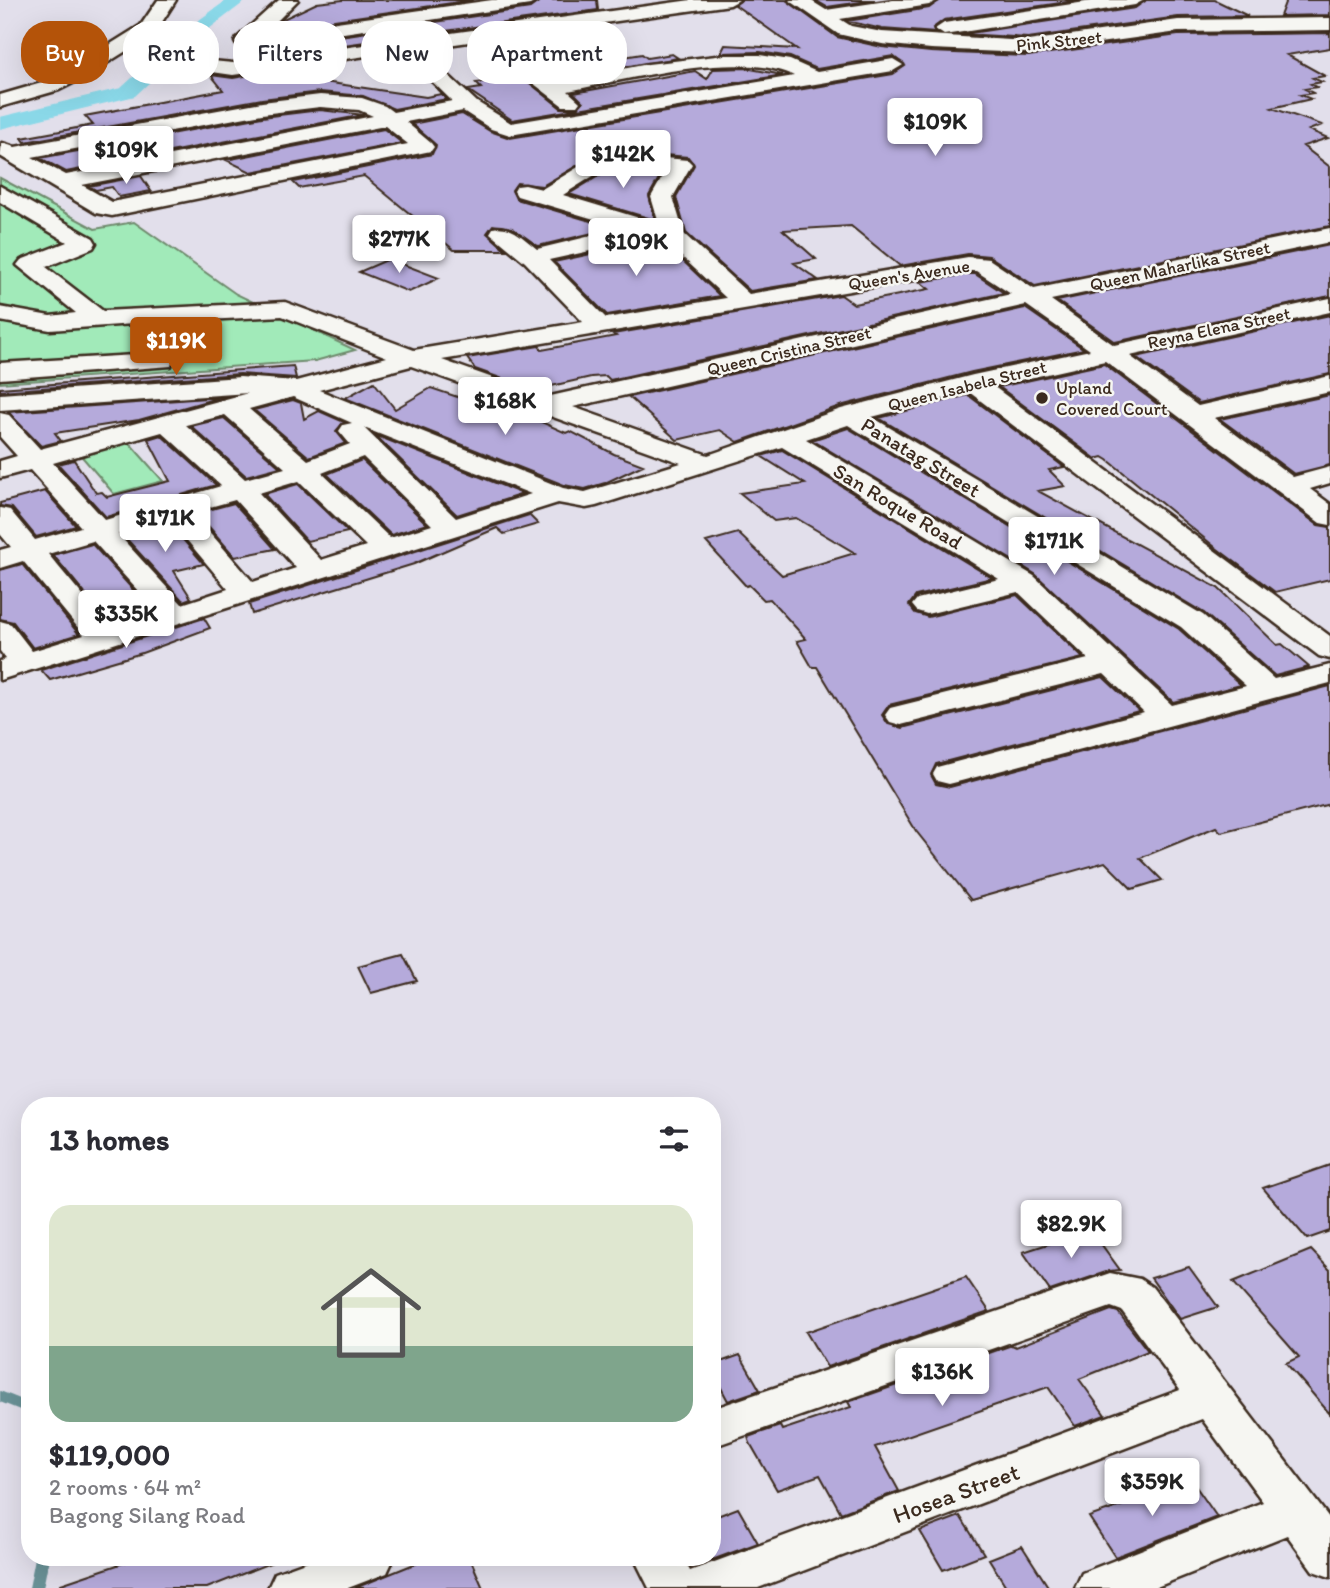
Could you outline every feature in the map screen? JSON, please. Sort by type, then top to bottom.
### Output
[{"type":"street","points":[[0,101],[52,86],[76,74],[148,29],[167,0]]},
{"type":"street","points":[[267,21],[288,2],[312,0]]},
{"type":"street","points":[[347,26],[530,0]]},
{"type":"street","points":[[453,37],[730,0]]},
{"type":"street","name":"Pink Street","points":[[798,0],[845,30],[882,38],[1028,47],[1178,26],[1330,23]]},
{"type":"street","points":[[821,16],[929,0]]},
{"type":"street","points":[[882,38],[1135,0]]},
{"type":"street","points":[[233,50],[212,67],[233,69]]},
{"type":"street","points":[[552,88],[724,60],[774,60],[796,66],[812,77]]},
{"type":"street","points":[[447,84],[468,104],[500,126],[510,129],[893,65]]},
{"type":"street","points":[[547,84],[585,115]]},
{"type":"street","points":[[313,95],[362,104],[391,119],[424,147],[111,209],[104,208],[64,182],[8,152],[91,140],[171,125],[257,102],[313,95]]},
{"type":"street","points":[[64,182],[468,104]]},
{"type":"street","points":[[155,106],[171,125]]},
{"type":"street","points":[[76,121],[91,140]]},
{"type":"street","points":[[547,196],[605,159],[682,154],[662,197],[673,236]]},
{"type":"street","points":[[524,191],[673,236],[744,302]]},
{"type":"street","points":[[0,193],[85,243],[29,265],[98,318]]},
{"type":"street","points":[[533,257],[623,237],[645,227]]},
{"type":"street","points":[[501,233],[533,257],[601,327]]},
{"type":"street","name":"Queen Maharlika Street","points":[[1030,297],[1330,235]]},
{"type":"street","name":"Queen's Avenue","points":[[0,470],[229,405],[412,359],[968,264],[981,264],[1108,352],[1330,517]]},
{"type":"street","name":"Queen Cristina Street","points":[[547,405],[1030,297]]},
{"type":"street","name":"Reyna Elena Street","points":[[1108,352],[1330,305]]},
{"type":"street","points":[[0,326],[98,318],[285,309],[412,359],[708,464]]},
{"type":"street","points":[[0,314],[50,323]]},
{"type":"street","points":[[0,371],[162,361],[176,314]]},
{"type":"street","name":"Queen Isabela Street","points":[[557,495],[586,500],[708,464],[850,415],[1108,352]]},
{"type":"street","points":[[973,383],[1330,650]]},
{"type":"street","points":[[1193,415],[1330,384]]},
{"type":"street","points":[[0,402],[240,385],[294,388],[334,407],[557,495]]},
{"type":"street","points":[[229,405],[304,471],[386,550]]},
{"type":"street","points":[[334,407],[366,447],[451,529]]},
{"type":"street","name":"Panatag Street","points":[[850,415],[1192,621],[1268,690]]},
{"type":"street","points":[[0,421],[101,529],[176,615]]},
{"type":"street","points":[[167,422],[240,489],[316,572]]},
{"type":"street","name":"San Roque Road","points":[[783,437],[1024,582],[1166,716]]},
{"type":"street","points":[[0,559],[304,471],[366,447]]},
{"type":"street","points":[[1289,485],[1330,475]]},
{"type":"street","points":[[0,630],[13,667],[557,495]]},
{"type":"street","points":[[174,508],[247,593]]},
{"type":"street","points":[[0,516],[103,638]]},
{"type":"street","points":[[927,605],[1024,582]]},
{"type":"street","points":[[901,715],[1111,663]]},
{"type":"street","points":[[949,774],[1330,674]]},
{"type":"street","points":[[721,1425],[1110,1290],[1125,1291],[1137,1299],[1330,1556]]},
{"type":"street","name":"Hosea Street","points":[[701,1588],[1211,1397]]},
{"type":"street","points":[[1099,1588],[1296,1510]]},
{"type":"street","points":[[292,1588],[349,1566]]},
{"type":"street","points":[[662,1566],[674,1588]]},
{"type":"green space","points":[[0,178],[95,229],[134,222],[236,294],[355,350],[315,361],[0,383]]},
{"type":"green space","points":[[126,439],[163,481],[114,494],[78,452]]},
{"type":"building","points":[[343,0],[473,0],[328,21],[281,21],[317,3]]},
{"type":"building","points":[[541,0],[597,0],[598,10],[518,21],[467,21],[467,28],[453,30],[453,21],[442,21],[530,8]]},
{"type":"building","points":[[741,0],[786,0],[837,37],[882,47],[931,52],[1028,56],[1178,35],[1330,33],[1330,48],[1287,55],[1325,76],[1313,78],[1322,82],[1311,84],[1317,87],[1305,89],[1313,93],[1301,95],[1311,99],[1272,108],[1322,125],[1309,130],[1328,138],[1303,146],[1330,167],[1330,226],[1035,286],[989,256],[968,254],[900,266],[851,226],[783,230],[816,259],[794,263],[818,280],[750,291],[686,233],[676,197],[694,165],[688,157],[604,150],[542,186],[517,183],[512,190],[516,199],[614,228],[538,246],[512,228],[493,225],[487,233],[506,250],[454,250],[364,176],[299,188],[293,182],[432,154],[436,145],[412,124],[462,114],[490,131],[510,138],[893,74],[905,66],[893,56],[817,69],[790,57],[760,52],[721,53],[725,45],[797,49],[735,5]]},
{"type":"building","points":[[815,0],[875,0],[827,7]]},
{"type":"building","points":[[940,0],[1081,0],[944,20],[933,28],[936,33],[882,29],[847,21],[929,8]]},
{"type":"building","points":[[1146,0],[1215,0],[1248,16],[1178,17],[1028,38],[964,34],[1135,8]]},
{"type":"building","points":[[1286,0],[1330,0],[1330,15],[1280,16]]},
{"type":"building","points":[[361,33],[361,43],[347,45],[347,35]]},
{"type":"building","points":[[642,54],[647,58],[672,54],[678,58],[627,67],[627,56]]},
{"type":"building","points":[[745,68],[783,75],[512,120],[468,90],[481,88],[477,84],[531,84],[561,108],[577,109],[583,102],[574,93],[695,71],[707,79],[713,69]]},
{"type":"building","points":[[219,76],[233,78],[233,84],[338,84],[426,97],[441,94],[447,99],[394,109],[363,96],[320,92],[262,99],[25,142],[22,138],[93,125],[85,116],[223,90],[218,84]]},
{"type":"building","points":[[320,110],[364,115],[66,172],[40,158],[262,117]]},
{"type":"building","points":[[384,129],[402,143],[251,172],[226,160]]},
{"type":"building","points":[[610,169],[663,171],[649,196],[655,220],[569,194]]},
{"type":"building","points":[[141,176],[151,191],[119,197],[112,187],[96,190],[89,186]]},
{"type":"building","points":[[646,238],[664,243],[720,296],[607,315],[554,262],[632,245]]},
{"type":"building","points":[[1330,245],[1330,296],[1115,342],[1057,301]]},
{"type":"building","points":[[389,259],[439,278],[409,292],[359,272]]},
{"type":"building","points":[[975,274],[1004,293],[610,380],[606,376],[591,377],[534,390],[475,369],[467,358],[539,346],[542,350],[616,336],[613,334],[841,295],[854,304],[929,289],[920,282]]},
{"type":"building","points":[[1025,308],[1084,349],[972,372],[840,406],[738,442],[720,430],[677,440],[629,397]]},
{"type":"building","points":[[1330,315],[1330,374],[1199,403],[1136,357]]},
{"type":"building","points":[[1104,364],[1318,525],[1330,527],[1330,579],[1275,592],[1108,460],[1103,457],[1096,459],[999,387]]},
{"type":"building","points":[[293,366],[296,378],[240,374],[0,391],[0,388]]},
{"type":"building","points":[[374,382],[395,409],[431,388],[508,414],[501,404],[566,433],[570,431],[614,454],[643,465],[605,483],[585,489],[564,485],[345,398]]},
{"type":"building","points":[[968,395],[1064,467],[1049,470],[1065,486],[1038,491],[1218,588],[1277,645],[1282,644],[1309,667],[1275,676],[1204,613],[879,418]]},
{"type":"building","points":[[1330,395],[1330,465],[1294,474],[1220,419]]},
{"type":"building","points":[[221,397],[139,420],[55,433],[61,441],[41,446],[8,412]]},
{"type":"building","points":[[293,400],[301,403],[304,419],[319,411],[344,422],[336,431],[346,443],[309,457],[254,410]]},
{"type":"building","points":[[224,418],[280,467],[246,476],[191,426]]},
{"type":"building","points":[[848,428],[1179,629],[1241,685],[1173,702],[1035,574],[812,440]]},
{"type":"building","points":[[161,435],[216,485],[106,517],[58,464],[74,460],[96,493],[102,492],[107,497],[170,481],[148,439]]},
{"type":"building","points":[[375,435],[523,494],[457,515]]},
{"type":"building","points":[[782,450],[992,578],[916,596],[909,605],[915,613],[928,617],[1017,595],[1083,658],[889,705],[882,715],[888,724],[902,728],[1103,677],[1139,711],[936,764],[931,775],[936,784],[950,787],[1330,686],[1330,804],[1221,832],[1216,827],[1140,858],[1162,880],[1132,889],[1105,862],[971,900],[916,831],[817,667],[812,667],[797,641],[806,639],[770,599],[764,600],[749,585],[746,586],[706,542],[738,533],[782,575],[855,553],[796,518],[774,521],[740,493],[805,484],[761,456]]},
{"type":"building","points":[[362,460],[427,524],[391,535],[327,474]]},
{"type":"building","points":[[298,484],[348,532],[307,541],[264,494]]},
{"type":"building","points":[[45,491],[76,526],[36,537],[12,508],[0,506],[0,503]]},
{"type":"building","points":[[234,503],[275,549],[235,557],[197,513]]},
{"type":"building","points":[[529,515],[538,524],[504,534],[497,528],[414,564],[252,614],[249,604]]},
{"type":"building","points":[[168,522],[204,564],[174,571],[191,598],[183,601],[123,535]]},
{"type":"building","points":[[92,544],[152,611],[110,624],[53,555]]},
{"type":"building","points":[[22,564],[79,634],[33,648],[13,622],[0,619],[0,570]]},
{"type":"building","points":[[204,618],[210,628],[142,653],[50,680],[41,670]]},
{"type":"building","points":[[403,954],[417,981],[371,993],[358,966]]},
{"type":"building","points":[[1330,1165],[1330,1231],[1307,1239],[1263,1188]]},
{"type":"building","points":[[1091,1230],[1120,1270],[1109,1271],[1050,1291],[1023,1252]]},
{"type":"building","points":[[1311,1250],[1330,1270],[1330,1414],[1286,1363],[1299,1357],[1233,1282]]},
{"type":"building","points":[[1189,1267],[1218,1307],[1180,1319],[1151,1278]]},
{"type":"building","points":[[966,1277],[989,1311],[827,1367],[806,1332]]},
{"type":"building","points":[[1111,1310],[1118,1312],[1148,1351],[1079,1379],[1105,1415],[1075,1426],[1048,1387],[875,1447],[899,1491],[841,1513],[820,1475],[777,1490],[750,1443],[748,1437],[780,1426],[782,1430],[851,1407],[848,1402],[1012,1345],[1016,1347]]},
{"type":"building","points":[[740,1355],[760,1390],[728,1401],[721,1388],[721,1362]]},
{"type":"building","points":[[1192,1481],[1217,1517],[1115,1557],[1089,1517]]},
{"type":"building","points":[[738,1508],[758,1543],[721,1557],[721,1515]]},
{"type":"building","points":[[960,1516],[984,1554],[943,1570],[920,1531]]},
{"type":"building","points":[[1022,1546],[1049,1588],[1007,1588],[989,1559]]},
{"type":"building","points":[[114,1566],[262,1566],[207,1588],[61,1588],[61,1584]]},
{"type":"building","points":[[409,1566],[473,1566],[483,1588],[355,1588]]},
{"type":"waterway","points":[[0,123],[128,92],[191,34],[238,0]]},
{"type":"waterway","points":[[0,1396],[21,1405]]},
{"type":"waterway","points":[[36,1588],[40,1566]]},
{"type":"place","name":"Upland Covered Court","points":[[1042,398]]}]
